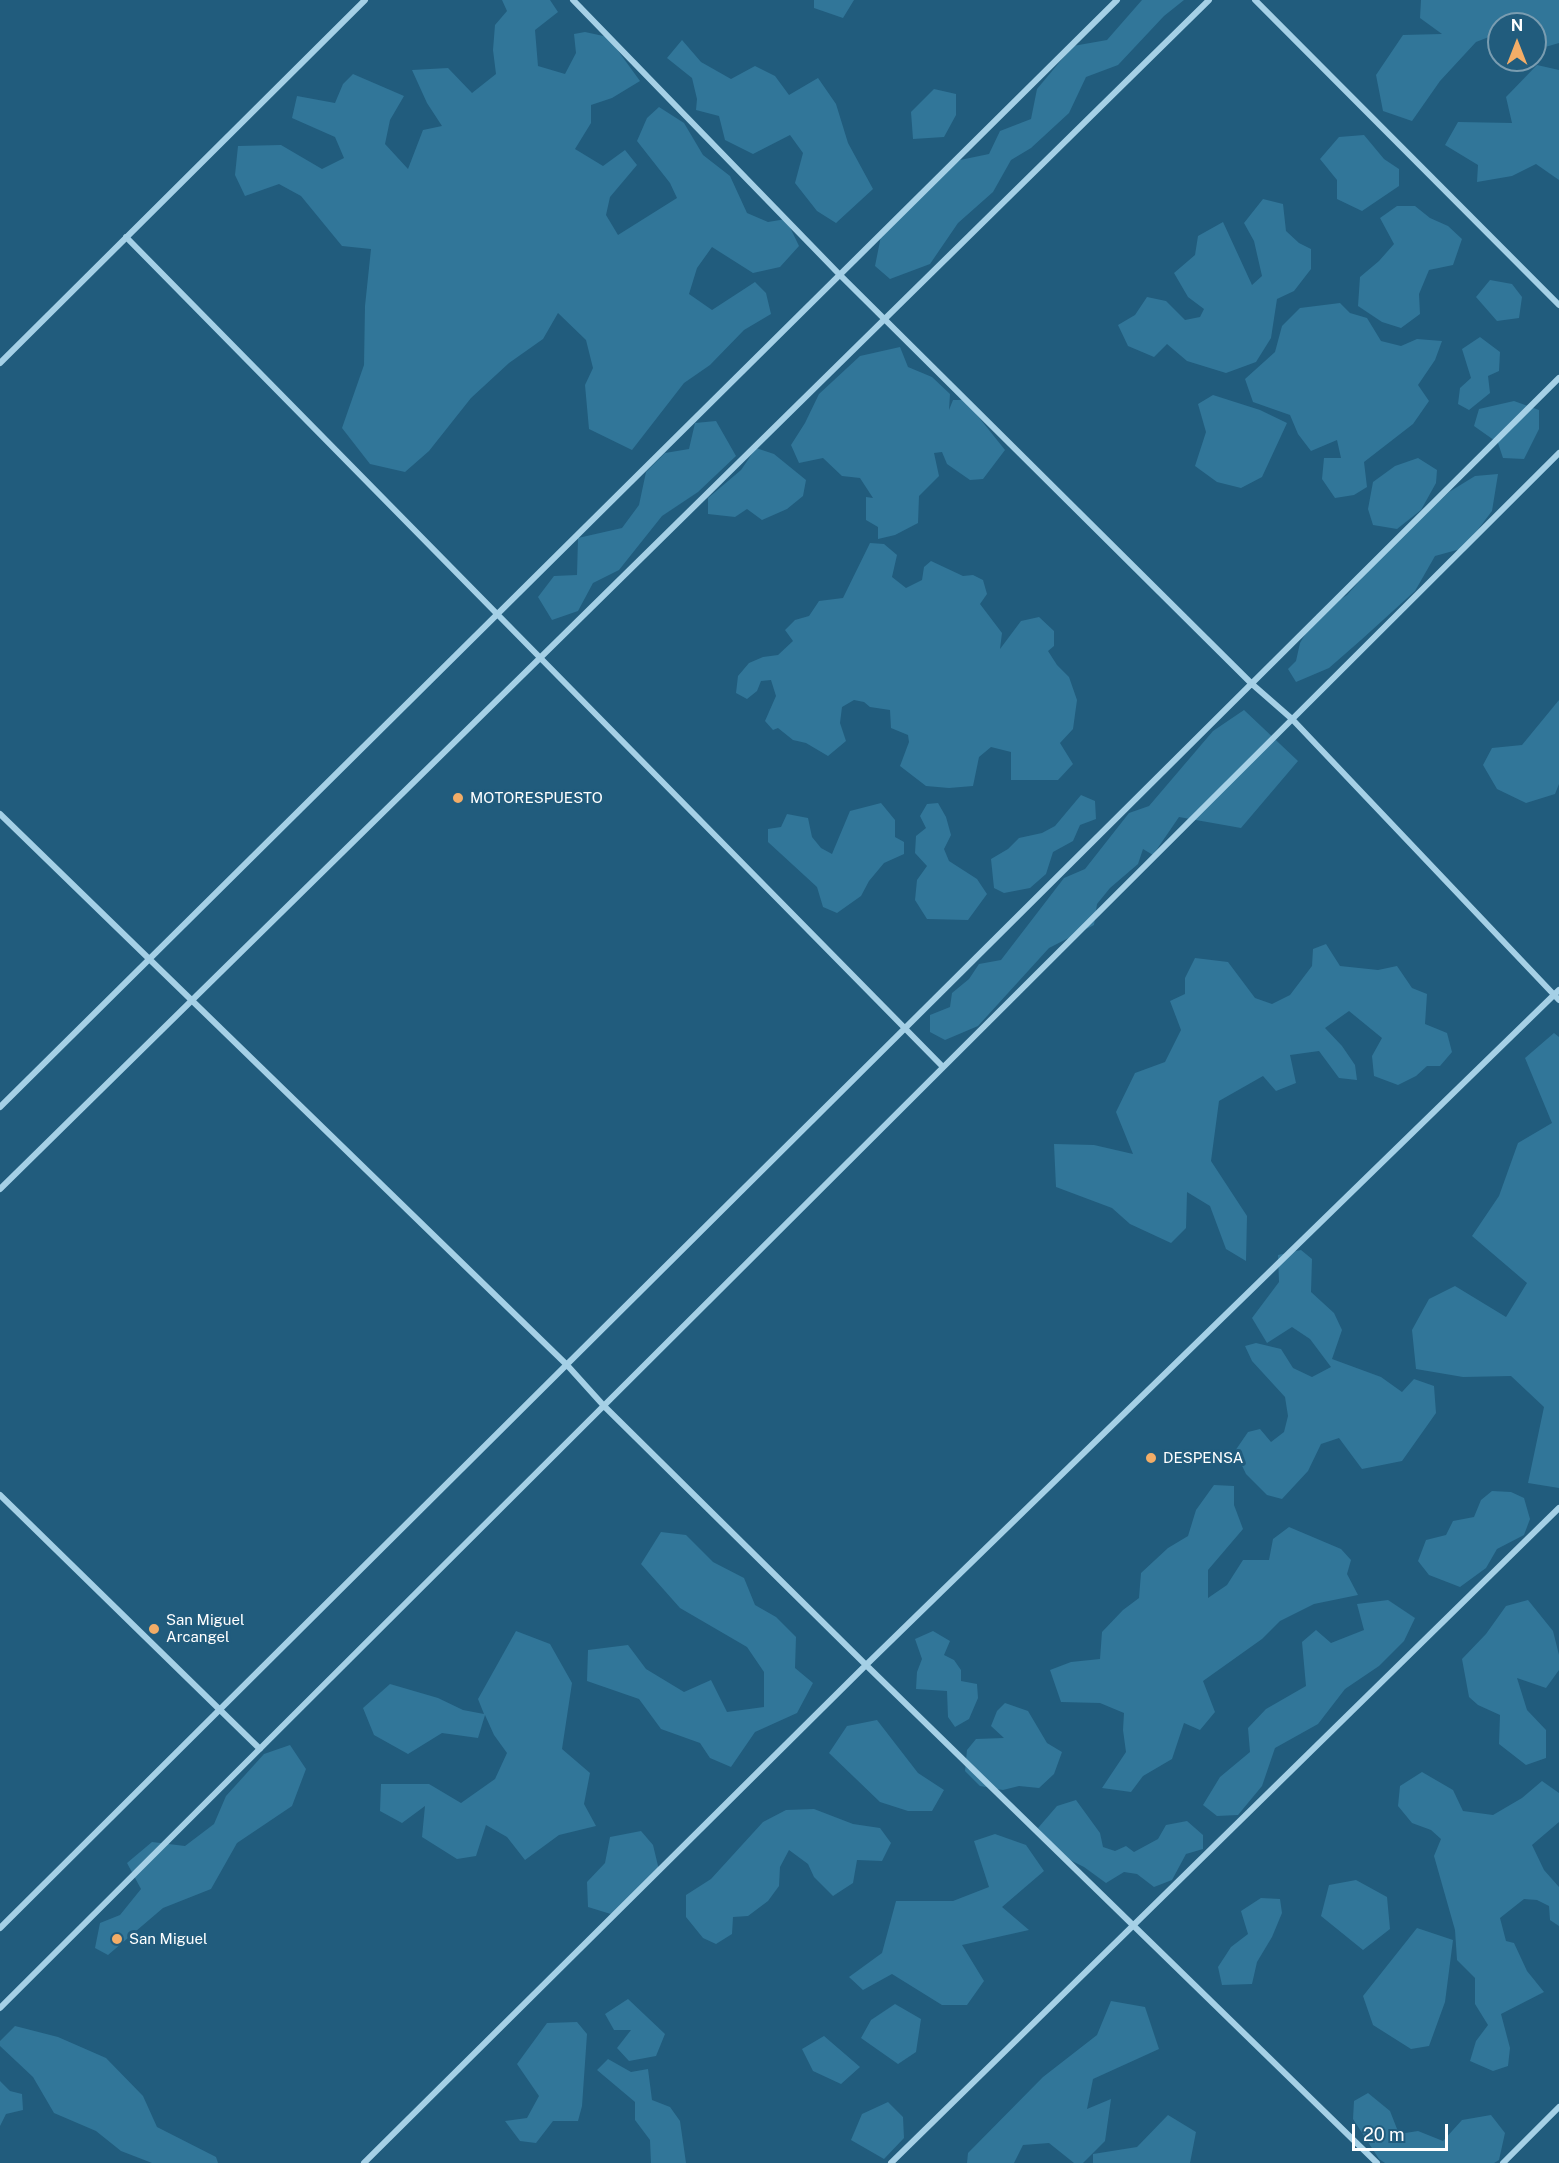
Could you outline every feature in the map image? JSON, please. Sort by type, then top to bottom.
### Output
[{"type":"street","points":[[0,363],[365,0]]},
{"type":"street","points":[[364,2163],[866,1665],[1557,995],[1292,719],[1252,684],[839,274],[573,0]]},
{"type":"street","points":[[0,1107],[1117,0]]},
{"type":"street","points":[[0,1189],[1209,0]]},
{"type":"street","points":[[1255,0],[1559,305]]},
{"type":"street","points":[[126,237],[496,615],[944,1067]]},
{"type":"street","points":[[0,1928],[1559,378]]},
{"type":"street","points":[[0,2008],[1559,453]]},
{"type":"street","points":[[0,814],[567,1365],[604,1406],[866,1665],[1132,1927],[1377,2163]]},
{"type":"street","points":[[0,1495],[260,1749]]},
{"type":"street","points":[[891,2163],[1559,1508]]},
{"type":"street","points":[[1503,2163],[1559,2107]]},
{"type":"shaded area","points":[[502,0],[550,0],[558,12],[535,30],[538,66],[565,74],[576,53],[574,34],[585,32],[608,37],[640,81],[612,98],[591,105],[591,123],[575,149],[603,166],[625,150],[637,165],[610,197],[606,215],[618,235],[677,198],[670,183],[637,141],[647,118],[659,107],[684,123],[703,155],[730,176],[747,213],[768,222],[786,219],[799,246],[780,267],[753,273],[712,247],[697,268],[689,294],[712,310],[755,282],[766,293],[771,314],[744,330],[710,365],[684,383],[632,450],[589,429],[585,385],[593,368],[586,340],[558,313],[543,339],[509,363],[471,398],[429,451],[405,472],[370,464],[342,428],[364,365],[365,306],[371,249],[342,246],[301,196],[279,184],[245,196],[235,175],[238,146],[281,145],[322,169],[344,158],[335,137],[292,118],[297,96],[335,103],[343,84],[353,74],[404,96],[390,120],[385,144],[408,169],[423,130],[442,126],[427,103],[412,70],[448,68],[472,93],[496,74],[493,50],[495,25],[507,11]]},
{"type":"shaded area","points":[[814,0],[854,0],[843,18],[814,8]]},
{"type":"shaded area","points":[[1142,0],[1184,0],[1164,16],[1118,65],[1086,77],[1069,113],[1031,148],[1011,160],[993,192],[958,223],[930,264],[890,279],[875,266],[881,236],[934,181],[960,160],[989,154],[1000,131],[1031,119],[1037,89],[1073,46],[1107,40]]},
{"type":"shaded area","points":[[1421,0],[1559,0],[1559,43],[1547,46],[1547,12],[1487,12],[1487,38],[1476,42],[1440,81],[1412,121],[1383,111],[1376,75],[1403,35],[1442,34],[1420,18]]},
{"type":"shaded area","points":[[682,40],[701,62],[731,79],[755,66],[775,76],[789,95],[818,78],[836,104],[848,143],[873,189],[836,223],[817,211],[795,183],[803,153],[790,135],[753,154],[725,140],[719,116],[696,110],[697,99],[692,78],[667,58]]},
{"type":"shaded area","points":[[1547,67],[1559,70],[1559,180],[1536,164],[1512,176],[1477,182],[1478,165],[1445,145],[1458,122],[1512,123],[1506,97],[1530,72],[1547,72]]},
{"type":"shaded area","points":[[934,89],[956,94],[956,115],[944,137],[913,139],[911,112]]},
{"type":"shaded area","points":[[1364,135],[1384,159],[1399,169],[1399,186],[1362,211],[1337,199],[1337,180],[1320,159],[1339,137]]},
{"type":"shaded area","points":[[1263,199],[1283,204],[1286,231],[1299,243],[1311,249],[1311,269],[1294,291],[1277,299],[1271,338],[1256,362],[1226,373],[1187,361],[1167,344],[1154,357],[1128,346],[1118,325],[1135,315],[1147,297],[1166,301],[1185,320],[1200,317],[1204,309],[1188,297],[1174,273],[1195,255],[1198,236],[1223,222],[1252,285],[1262,276],[1254,241],[1244,223]]},
{"type":"shaded area","points":[[1397,206],[1415,206],[1430,218],[1448,226],[1462,239],[1453,265],[1429,270],[1419,294],[1420,314],[1401,328],[1382,322],[1358,306],[1360,277],[1394,244],[1380,218]]},
{"type":"shaded area","points":[[1490,280],[1512,284],[1522,297],[1519,318],[1497,321],[1476,297]]},
{"type":"shaded area","points":[[1340,303],[1350,313],[1367,318],[1381,341],[1401,346],[1417,339],[1442,341],[1435,360],[1418,385],[1429,401],[1413,424],[1364,462],[1367,487],[1354,495],[1335,498],[1322,479],[1324,458],[1341,458],[1337,440],[1311,451],[1298,434],[1290,415],[1253,402],[1245,379],[1275,352],[1282,326],[1300,308]]},
{"type":"shaded area","points":[[1480,337],[1500,352],[1499,371],[1488,376],[1490,393],[1469,410],[1458,404],[1460,388],[1471,378],[1462,349]]},
{"type":"shaded area","points":[[900,347],[908,367],[932,377],[950,394],[949,410],[953,400],[965,400],[1005,450],[983,479],[970,480],[947,464],[942,452],[934,453],[939,476],[919,496],[918,523],[895,535],[878,539],[878,527],[866,520],[866,497],[873,498],[860,478],[842,476],[823,458],[799,463],[791,445],[819,394],[860,356]]},
{"type":"shaded area","points":[[1213,395],[1260,410],[1287,423],[1262,477],[1241,488],[1217,482],[1195,466],[1206,432],[1198,404]]},
{"type":"shaded area","points":[[1514,401],[1539,410],[1539,429],[1524,459],[1503,458],[1498,443],[1474,426],[1479,409]]},
{"type":"shaded area","points":[[716,421],[736,456],[698,492],[662,516],[619,570],[593,583],[578,611],[552,620],[538,597],[554,576],[577,575],[578,538],[622,528],[639,505],[646,472],[665,453],[689,449],[695,423]]},
{"type":"shaded area","points":[[756,448],[774,454],[806,480],[803,496],[787,509],[762,520],[747,509],[735,517],[708,514],[708,498],[741,470]]},
{"type":"shaded area","points":[[1418,458],[1437,470],[1436,483],[1421,510],[1397,529],[1373,525],[1368,509],[1373,482],[1395,466]]},
{"type":"shaded area","points":[[1498,474],[1492,511],[1464,548],[1435,556],[1415,591],[1361,640],[1329,668],[1296,682],[1288,669],[1296,661],[1300,643],[1317,614],[1347,595],[1383,554],[1449,492],[1475,476]]},
{"type":"shaded area","points":[[870,543],[884,544],[897,555],[892,577],[906,588],[922,580],[924,567],[931,561],[963,576],[973,575],[983,580],[987,594],[980,604],[1002,633],[1000,649],[1021,621],[1039,617],[1054,631],[1054,646],[1048,651],[1069,677],[1077,700],[1073,729],[1060,743],[1073,764],[1058,780],[1011,780],[1011,752],[991,747],[979,757],[973,786],[949,788],[926,786],[900,766],[909,742],[908,735],[891,728],[890,710],[870,707],[864,702],[854,700],[842,707],[840,723],[846,741],[828,756],[806,743],[793,740],[778,728],[773,730],[765,721],[776,696],[771,680],[761,681],[757,691],[747,699],[736,693],[738,676],[749,663],[763,657],[778,655],[793,641],[785,630],[795,620],[809,616],[819,601],[843,598]]},
{"type":"shaded area","points":[[1559,700],[1559,784],[1555,794],[1526,803],[1497,789],[1483,765],[1492,748],[1522,745]]},
{"type":"shaded area","points":[[1244,710],[1298,761],[1241,828],[1179,817],[1153,855],[1143,849],[1138,864],[1110,888],[1097,904],[1094,925],[1049,948],[978,1026],[945,1040],[930,1032],[930,1015],[950,1007],[952,993],[969,979],[979,964],[1001,960],[1064,878],[1085,869],[1129,813],[1149,806],[1213,731]]},
{"type":"shaded area","points":[[1081,795],[1095,801],[1096,819],[1080,825],[1073,841],[1053,852],[1046,874],[1030,888],[1004,893],[994,888],[991,859],[1008,849],[1019,838],[1042,833],[1055,826]]},
{"type":"shaded area","points":[[881,803],[895,820],[895,837],[904,842],[904,854],[884,863],[869,881],[861,896],[837,913],[823,907],[817,887],[768,842],[768,829],[781,827],[787,814],[808,818],[812,837],[821,848],[832,854],[850,811]]},
{"type":"shaded area","points":[[938,803],[946,817],[951,835],[944,849],[949,861],[977,879],[987,894],[968,920],[927,919],[915,900],[917,880],[927,866],[915,853],[916,836],[926,828],[920,816],[927,804]]},
{"type":"shaded area","points":[[1326,944],[1340,966],[1378,970],[1397,966],[1412,988],[1427,994],[1425,1024],[1447,1033],[1452,1052],[1440,1066],[1427,1066],[1416,1076],[1398,1085],[1374,1076],[1372,1056],[1382,1038],[1349,1011],[1325,1028],[1342,1046],[1355,1065],[1357,1080],[1339,1078],[1319,1051],[1290,1055],[1296,1083],[1276,1091],[1263,1076],[1219,1101],[1211,1161],[1247,1216],[1246,1261],[1226,1249],[1210,1206],[1187,1192],[1186,1228],[1171,1243],[1130,1224],[1112,1208],[1056,1187],[1054,1144],[1094,1145],[1133,1154],[1116,1112],[1135,1073],[1165,1062],[1181,1030],[1170,1001],[1185,994],[1185,978],[1195,958],[1228,962],[1255,998],[1272,1004],[1290,995],[1312,966],[1313,949]]},
{"type":"shaded area","points":[[1554,1033],[1559,1037],[1559,1488],[1528,1483],[1544,1407],[1511,1376],[1463,1377],[1416,1369],[1412,1330],[1429,1299],[1455,1286],[1506,1317],[1527,1283],[1472,1236],[1499,1196],[1518,1143],[1552,1123],[1525,1058]]},
{"type":"shaded area","points":[[1301,1250],[1312,1259],[1311,1292],[1334,1313],[1342,1330],[1332,1359],[1381,1377],[1402,1392],[1414,1379],[1434,1386],[1436,1413],[1402,1461],[1362,1469],[1339,1438],[1321,1444],[1308,1471],[1282,1499],[1267,1495],[1246,1474],[1235,1451],[1248,1432],[1260,1429],[1271,1442],[1284,1432],[1288,1416],[1285,1397],[1252,1361],[1245,1346],[1256,1343],[1281,1349],[1293,1368],[1312,1377],[1331,1367],[1310,1339],[1292,1327],[1267,1343],[1252,1318],[1279,1282],[1278,1255]]},
{"type":"shaded area","points":[[1214,1485],[1234,1486],[1234,1505],[1243,1529],[1208,1570],[1208,1598],[1227,1585],[1243,1560],[1269,1560],[1273,1539],[1289,1527],[1341,1549],[1351,1560],[1347,1574],[1358,1595],[1314,1604],[1280,1621],[1262,1639],[1203,1681],[1215,1712],[1200,1730],[1184,1723],[1172,1759],[1143,1776],[1131,1792],[1102,1788],[1126,1752],[1123,1730],[1124,1713],[1100,1703],[1061,1702],[1050,1670],[1071,1662],[1100,1659],[1102,1632],[1123,1610],[1139,1598],[1141,1573],[1168,1548],[1188,1536],[1196,1510]]},
{"type":"shaded area","points":[[1492,1491],[1511,1492],[1524,1498],[1530,1519],[1524,1535],[1497,1549],[1486,1568],[1460,1587],[1429,1575],[1418,1561],[1426,1540],[1446,1535],[1453,1521],[1474,1517],[1481,1500]]},
{"type":"shaded area","points":[[661,1532],[686,1535],[713,1562],[744,1578],[755,1605],[776,1617],[796,1637],[795,1668],[813,1683],[797,1713],[755,1732],[731,1767],[710,1758],[700,1743],[661,1729],[639,1699],[587,1681],[588,1650],[628,1645],[646,1669],[684,1692],[711,1680],[727,1712],[764,1707],[764,1672],[747,1647],[680,1608],[641,1564]]},
{"type":"shaded area","points":[[1388,1600],[1415,1618],[1404,1641],[1379,1666],[1345,1689],[1318,1724],[1275,1748],[1262,1786],[1238,1815],[1217,1816],[1203,1805],[1220,1777],[1250,1752],[1248,1728],[1266,1709],[1306,1686],[1302,1642],[1316,1630],[1331,1643],[1364,1630],[1357,1604]]},
{"type":"shaded area","points":[[1528,1600],[1553,1631],[1559,1655],[1559,1670],[1546,1688],[1517,1678],[1527,1710],[1546,1730],[1546,1758],[1526,1765],[1499,1744],[1500,1715],[1478,1705],[1469,1697],[1462,1659],[1486,1634],[1506,1606]]},
{"type":"shaded area","points":[[516,1631],[550,1644],[572,1683],[562,1749],[590,1773],[584,1804],[596,1826],[559,1835],[525,1860],[507,1837],[486,1825],[476,1856],[457,1859],[422,1837],[425,1806],[402,1823],[380,1811],[381,1784],[429,1784],[461,1803],[495,1779],[507,1753],[494,1735],[485,1715],[478,1738],[442,1733],[408,1754],[374,1735],[363,1708],[390,1684],[438,1698],[463,1710],[484,1714],[478,1699]]},
{"type":"shaded area","points":[[933,1631],[950,1641],[944,1655],[954,1660],[961,1670],[961,1681],[977,1684],[978,1698],[969,1719],[955,1727],[948,1717],[947,1691],[916,1689],[917,1672],[922,1659],[915,1639]]},
{"type":"shaded area","points":[[1005,1703],[1028,1711],[1047,1743],[1062,1752],[1054,1774],[1039,1788],[1019,1786],[1003,1790],[980,1786],[965,1771],[967,1750],[976,1739],[1004,1738],[991,1726],[997,1711]]},
{"type":"shaded area","points":[[877,1720],[918,1773],[944,1790],[932,1811],[908,1811],[880,1802],[829,1753],[847,1726]]},
{"type":"shaded area","points":[[290,1745],[306,1769],[292,1806],[237,1843],[211,1889],[163,1908],[108,1955],[95,1948],[100,1923],[120,1915],[141,1889],[127,1863],[152,1842],[185,1846],[214,1824],[226,1796],[264,1754]]},
{"type":"shaded area","points":[[1422,1772],[1453,1790],[1463,1811],[1493,1815],[1522,1798],[1542,1781],[1559,1793],[1559,1822],[1532,1845],[1544,1870],[1559,1887],[1559,1926],[1550,1920],[1549,1906],[1537,1900],[1524,1899],[1500,1918],[1506,1941],[1514,1943],[1527,1971],[1544,1992],[1501,2014],[1510,2048],[1508,2066],[1493,2071],[1470,2061],[1476,2041],[1488,2025],[1475,2004],[1475,1978],[1457,1960],[1455,1930],[1434,1856],[1441,1839],[1431,1830],[1412,1823],[1398,1806],[1400,1786]]},
{"type":"shaded area","points":[[1076,1800],[1100,1833],[1103,1847],[1115,1851],[1126,1846],[1134,1852],[1158,1839],[1166,1825],[1187,1821],[1203,1835],[1203,1849],[1186,1854],[1172,1880],[1154,1887],[1137,1874],[1124,1872],[1106,1883],[1084,1867],[1058,1854],[1038,1828],[1057,1806]]},
{"type":"shaded area","points":[[814,1809],[853,1824],[880,1828],[891,1843],[882,1861],[857,1860],[853,1883],[833,1896],[814,1877],[808,1864],[789,1850],[780,1867],[779,1886],[768,1901],[748,1916],[733,1917],[732,1934],[716,1944],[703,1938],[686,1917],[686,1895],[711,1879],[763,1822],[786,1810]]},
{"type":"shaded area","points":[[641,1831],[653,1845],[659,1870],[614,1915],[588,1907],[587,1882],[605,1863],[610,1837]]},
{"type":"shaded area","points":[[995,1834],[1026,1845],[1044,1871],[1002,1907],[1029,1930],[962,1945],[984,1981],[967,2005],[942,2005],[892,1974],[863,1990],[849,1977],[882,1953],[896,1901],[953,1901],[989,1887],[974,1841]]},
{"type":"shaded area","points":[[1356,1880],[1387,1897],[1390,1929],[1363,1950],[1321,1916],[1329,1885]]},
{"type":"shaded area","points":[[1261,1898],[1280,1899],[1282,1913],[1272,1937],[1257,1962],[1252,1984],[1222,1985],[1218,1967],[1231,1947],[1248,1934],[1241,1911]]},
{"type":"shaded area","points":[[1417,1928],[1453,1940],[1445,2002],[1429,2046],[1411,2049],[1373,2025],[1363,1996]]},
{"type":"shaded area","points":[[628,1999],[665,2034],[656,2056],[629,2061],[617,2048],[631,2030],[614,2030],[605,2014]]},
{"type":"shaded area","points":[[1111,2001],[1145,2007],[1159,2049],[1093,2079],[1087,2109],[1111,2099],[1105,2141],[1083,2163],[1074,2163],[1049,2143],[1023,2145],[1014,2163],[967,2163],[968,2153],[1043,2077],[1097,2035]]},
{"type":"shaded area","points":[[895,2004],[921,2019],[916,2052],[898,2064],[861,2038],[871,2020]]},
{"type":"shaded area","points":[[577,2022],[587,2034],[582,2106],[578,2121],[553,2121],[536,2143],[520,2141],[505,2121],[527,2118],[539,2096],[517,2064],[547,2023]]},
{"type":"shaded area","points":[[15,2026],[58,2037],[106,2058],[143,2096],[157,2127],[216,2157],[218,2163],[152,2163],[121,2151],[96,2131],[54,2113],[33,2077],[0,2046],[0,2041]]},
{"type":"shaded area","points":[[824,2036],[860,2067],[841,2084],[813,2071],[802,2049]]},
{"type":"shaded area","points":[[608,2059],[631,2072],[648,2069],[652,2100],[670,2107],[680,2121],[686,2163],[651,2163],[650,2140],[635,2120],[635,2102],[597,2070]]},
{"type":"shaded area","points":[[0,2081],[10,2091],[22,2094],[23,2110],[6,2114],[0,2126]]},
{"type":"shaded area","points":[[1368,2093],[1390,2111],[1399,2134],[1418,2131],[1443,2141],[1462,2120],[1491,2115],[1505,2133],[1499,2160],[1494,2163],[1385,2163],[1379,2159],[1353,2119],[1354,2101]]},
{"type":"shaded area","points":[[888,2102],[903,2117],[904,2138],[884,2159],[851,2140],[862,2114]]},
{"type":"shaded area","points":[[1168,2115],[1196,2132],[1190,2163],[1093,2163],[1093,2154],[1137,2147]]},
{"type":"place","name":"MOTORESPUESTO","points":[[458,798]]},
{"type":"place","name":"DESPENSA","points":[[1151,1458]]},
{"type":"place","name":"San Miguel Arcangel","points":[[154,1629]]},
{"type":"place","name":"San Miguel","points":[[117,1939]]}]
